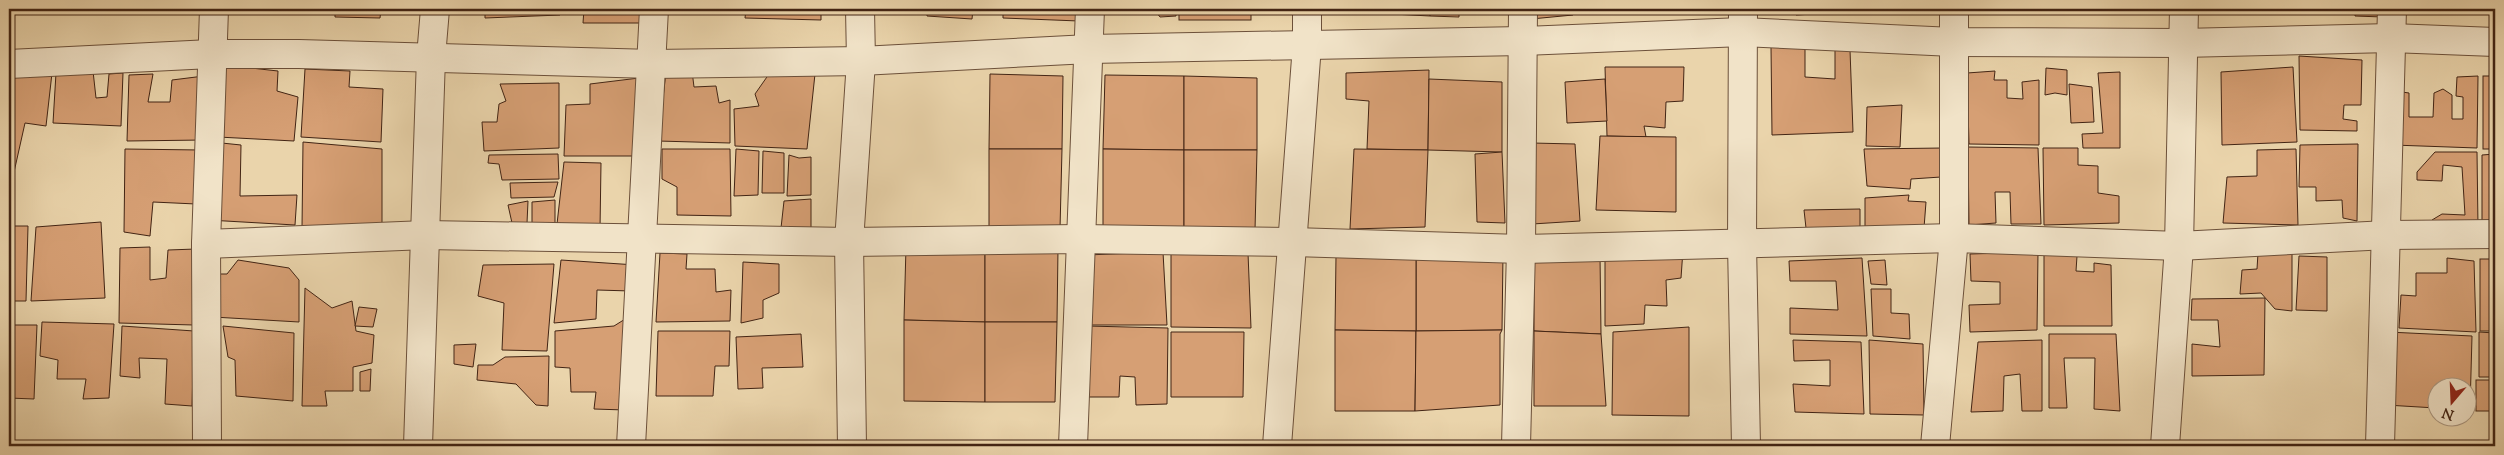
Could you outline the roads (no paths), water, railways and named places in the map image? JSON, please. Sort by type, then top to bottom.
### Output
[{"type":"street","points":[[207,446],[206,244],[214,9]]},
{"type":"street","points":[[418,446],[431,57],[435,9]]},
{"type":"street","points":[[631,446],[653,64],[654,9]]},
{"type":"street","points":[[852,446],[849,242],[861,61],[860,9]]},
{"type":"street","points":[[1072,446],[1090,9]]},
{"type":"street","points":[[1277,446],[1307,45],[1307,9]]},
{"type":"street","points":[[1516,446],[1521,249],[1523,9]]},
{"type":"street","points":[[1935,446],[1954,238],[1954,9]]},
{"type":"street","points":[[2165,446],[2179,246],[2184,9]]},
{"type":"street","points":[[2380,446],[2392,9]]},
{"type":"street","points":[[9,64],[211,54],[431,57],[653,64],[861,61],[1089,49],[1522,41],[1743,20],[1953,42],[2182,42],[2391,38],[2495,42]]},
{"type":"street","points":[[1743,20],[1742,244],[1746,446]]},
{"type":"street","points":[[206,244],[426,235],[849,242],[1080,239],[1293,242],[1521,249],[1954,238],[2179,246],[2387,234],[2495,234]]}]
